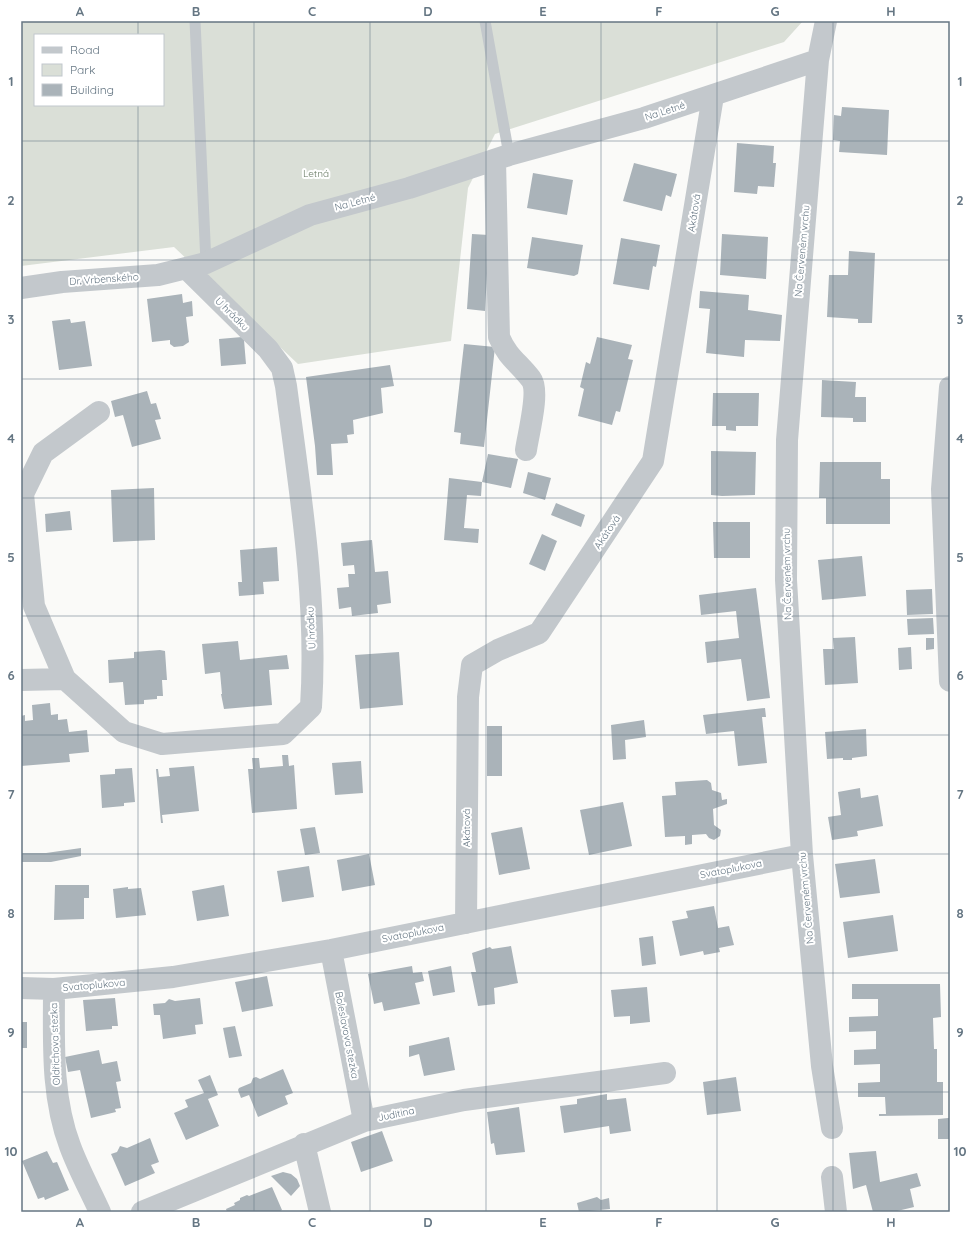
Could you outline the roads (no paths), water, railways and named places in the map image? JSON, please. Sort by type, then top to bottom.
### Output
[{"type":"street","name":"Na Červeném vrchu","points":[[826,21],[818,60],[787,440],[786,580],[802,855],[822,1066],[832,1128]]},
{"type":"street","name":"Na Letné","points":[[196,265],[310,215],[409,188],[502,157],[644,118],[818,60]]},
{"type":"street","name":"Akátová","points":[[466,923],[468,697],[472,665],[498,650],[539,633],[653,461],[713,96]]},
{"type":"street","points":[[502,157],[499,337],[506,352],[532,380],[534,400],[526,450]]},
{"type":"street","name":"Dr. Vrbenského","points":[[21,288],[62,282],[158,275],[196,265]]},
{"type":"street","name":"U hrádku","points":[[65,679],[124,732],[162,744],[283,734],[311,707],[314,665],[306,537],[286,386],[282,368],[268,349],[196,265]]},
{"type":"street","points":[[950,387],[942,489],[950,681]]},
{"type":"street","points":[[21,680],[65,679],[34,606],[23,494],[43,453],[99,412]]},
{"type":"street","name":"Svatoplukova","points":[[21,988],[54,989],[173,977],[331,950],[802,855]]},
{"type":"street","name":"Boleslavova stezka","points":[[331,950],[364,1121]]},
{"type":"street","name":"Oldřichova stezka","points":[[54,989],[54,1065],[59,1106],[70,1145],[100,1212]]},
{"type":"street","name":"Juditina","points":[[142,1212],[304,1144],[364,1121],[464,1100],[665,1073]]},
{"type":"street","points":[[304,1144],[320,1212]]},
{"type":"street","points":[[832,1177],[836,1212]]},
{"type":"lane","points":[[195,21],[196,265]]},
{"type":"lane","points":[[485,21],[502,157]]},
{"type":"park label","name":"Letná","points":[[316,173]]}]
